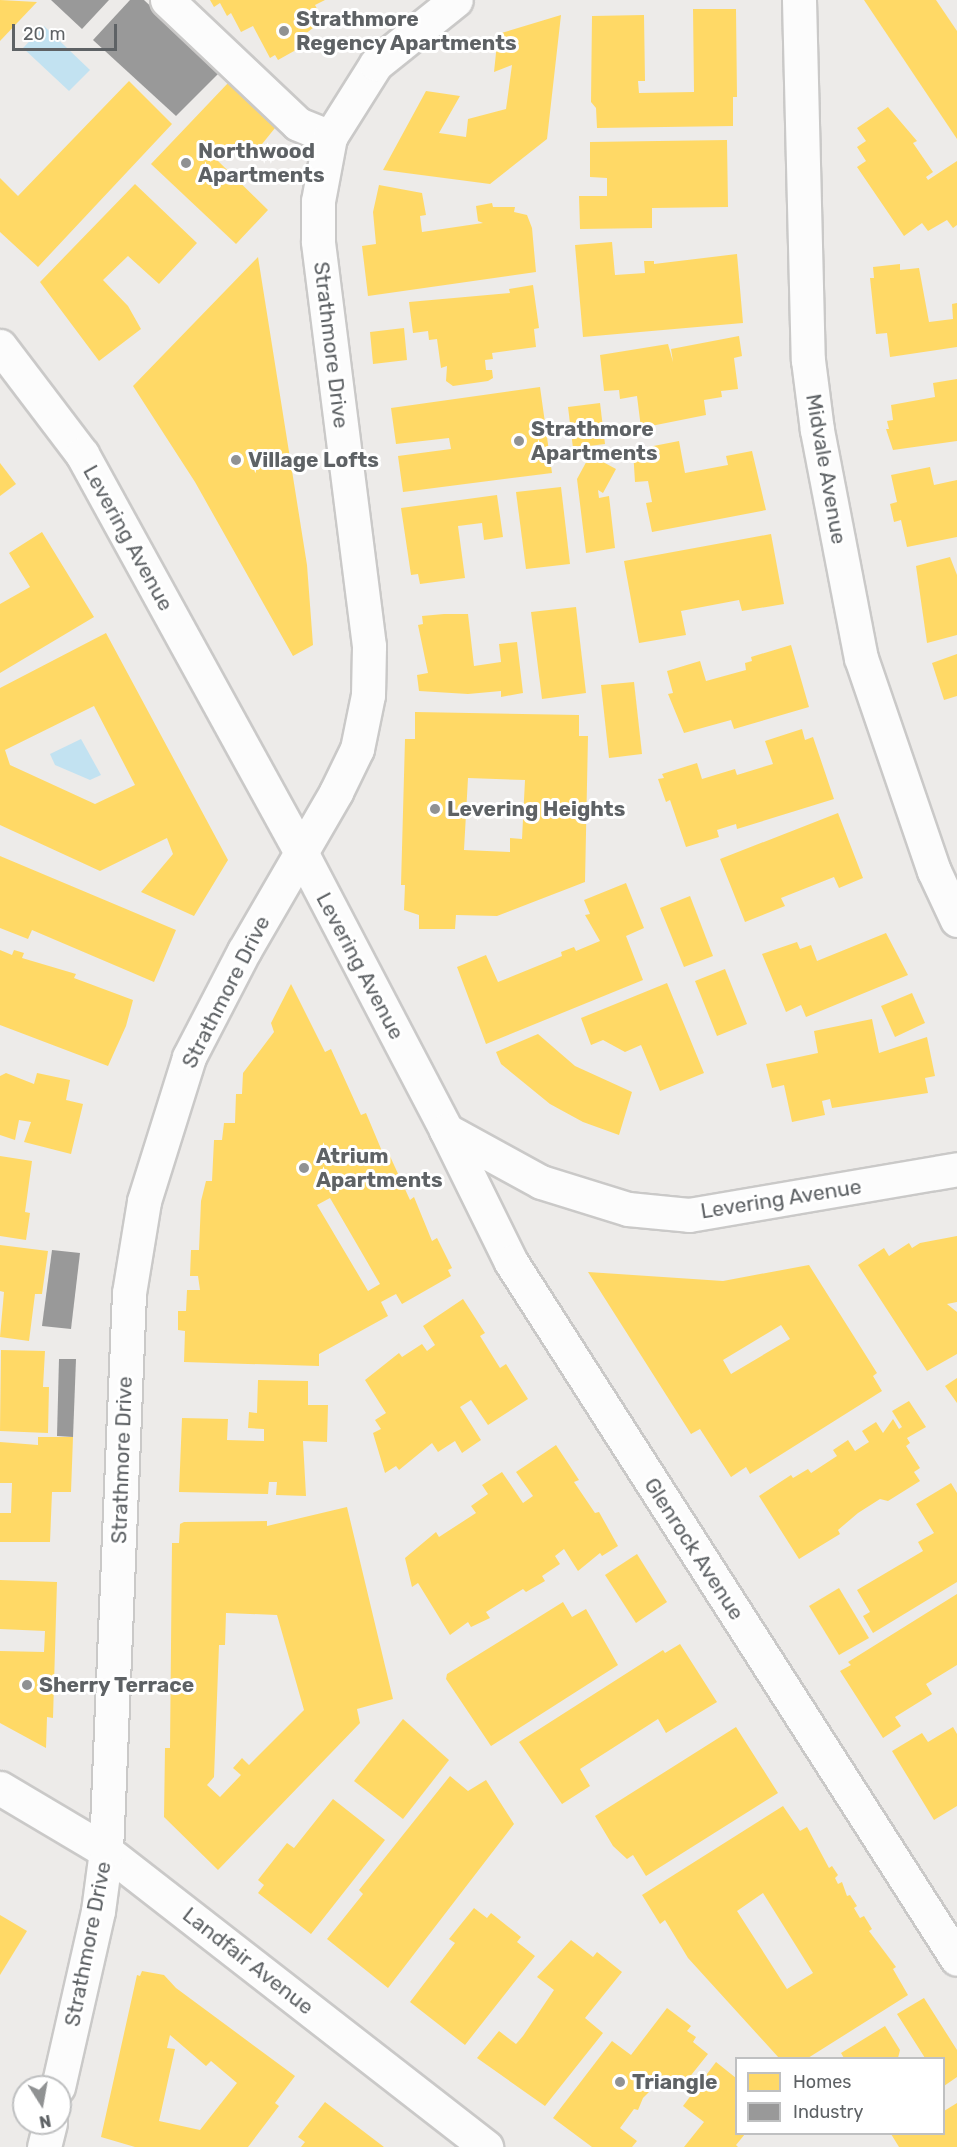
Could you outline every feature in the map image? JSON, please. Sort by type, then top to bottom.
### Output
[{"type":"street","points":[[167,0],[298,124],[330,137]]},
{"type":"street","name":"Strathmore Drive","points":[[61,2075],[98,1911],[106,1851],[129,1293],[144,1201],[189,1057],[302,854],[357,749],[368,695],[369,646],[318,241],[318,201],[330,137],[376,64],[456,0]]},
{"type":"street","name":"Midvale Avenue","points":[[799,0],[808,360],[817,430],[861,658],[934,871],[957,920]]},
{"type":"street","name":"Levering Avenue","points":[[0,346],[82,454],[302,854],[446,1130],[541,1182],[628,1209],[689,1215],[957,1169]]},
{"type":"street","name":"Glenrock Avenue","points":[[446,1130],[511,1262],[957,1959]]},
{"type":"street","name":"Landfair Avenue","points":[[0,1788],[106,1851],[486,2147]]},
{"type":"water","points":[[44,26],[90,70],[69,91],[23,48]]},
{"type":"water","points":[[81,739],[101,775],[90,780],[55,765],[50,754]]},
{"type":"building: Homes","points":[[0,0],[37,2],[0,41]]},
{"type":"building: Homes","name":"Strathmore Regency Apartments","points":[[210,0],[325,0],[315,5],[323,20],[304,35],[306,38],[300,41],[303,46],[278,60],[275,55],[270,58],[253,26],[241,32],[231,13],[227,16],[220,3],[214,7]]},
{"type":"building: Homes","points":[[864,0],[936,0],[957,31],[957,139]]},
{"type":"building: Homes","points":[[693,9],[736,9],[737,97],[733,97],[733,126],[597,128],[596,108],[591,102],[592,16],[644,15],[645,81],[638,81],[639,93],[694,92]]},
{"type":"building: Homes","points":[[561,15],[547,139],[490,184],[383,170],[426,91],[460,96],[439,133],[466,137],[468,119],[506,109],[512,65],[494,72],[498,34]]},
{"type":"building: Homes","points":[[129,81],[172,124],[38,267],[0,232],[0,178],[18,196]]},
{"type":"building: Homes","name":"Northwood Apartments","points":[[228,83],[275,128],[254,154],[248,157],[234,144],[218,161],[268,210],[236,244],[151,164]]},
{"type":"building: Homes","points":[[888,107],[917,141],[913,143],[933,172],[926,177],[928,180],[957,161],[957,225],[953,228],[947,220],[928,231],[922,223],[904,236],[857,167],[866,161],[857,147],[866,141],[857,128]]},
{"type":"building: Homes","points":[[727,140],[728,207],[652,208],[652,228],[580,229],[579,196],[607,196],[607,178],[590,177],[590,142]]},
{"type":"building: Homes","points":[[135,184],[197,243],[159,284],[128,256],[103,280],[128,306],[141,329],[99,361],[40,282]]},
{"type":"building: Homes","points":[[379,185],[422,193],[426,215],[420,216],[422,232],[483,223],[478,221],[476,206],[492,203],[493,207],[515,207],[514,212],[527,215],[532,228],[536,272],[368,296],[362,246],[376,244],[373,212]]},
{"type":"building: Homes","points":[[612,242],[615,275],[645,273],[644,261],[654,261],[654,264],[737,254],[743,323],[583,337],[575,245]]},
{"type":"building: Homes","name":"Village Lofts","points":[[258,257],[307,565],[313,645],[293,656],[195,482],[133,386]]},
{"type":"building: Homes","points":[[900,264],[900,270],[919,268],[929,322],[953,319],[952,304],[957,303],[957,347],[890,357],[887,333],[876,334],[870,278],[874,278],[873,267]]},
{"type":"building: Homes","points":[[533,285],[539,328],[534,329],[536,347],[492,353],[493,359],[485,360],[486,370],[492,370],[493,378],[488,381],[453,386],[446,381],[447,366],[441,368],[437,339],[429,340],[428,331],[413,333],[409,302],[510,293],[509,289]]},
{"type":"building: Homes","points":[[404,328],[407,360],[373,364],[370,332]]},
{"type":"building: Homes","points":[[739,336],[742,356],[734,358],[738,389],[721,391],[722,397],[704,400],[706,415],[641,428],[637,396],[620,399],[619,390],[604,391],[600,355],[668,344],[673,362],[671,349]]},
{"type":"building: Homes","points":[[957,379],[957,441],[893,450],[886,429],[889,429],[887,421],[893,420],[891,405],[935,397],[933,383]]},
{"type":"building: Homes","name":"Strathmore Apartments","points":[[540,387],[552,473],[403,492],[398,456],[451,449],[449,438],[396,444],[391,408]]},
{"type":"building: Homes","points":[[600,403],[605,444],[573,448],[568,407]]},
{"type":"building: Homes","points":[[679,441],[685,473],[728,465],[726,456],[752,451],[766,510],[652,532],[646,503],[652,502],[648,481],[635,482],[633,450]]},
{"type":"building: Homes","points":[[590,455],[616,469],[603,493],[598,490],[599,498],[609,496],[615,548],[586,553],[577,479]]},
{"type":"building: Homes","points":[[0,463],[16,484],[0,496]]},
{"type":"building: Homes","points":[[930,467],[934,485],[957,480],[957,537],[907,547],[901,520],[894,522],[890,504],[897,502],[891,475]]},
{"type":"building: Homes","name":"Strathmore Apartments","points":[[561,487],[570,564],[526,569],[516,492]]},
{"type":"building: Homes","name":"Strathmore Apartments","points":[[497,495],[503,537],[484,540],[482,523],[458,526],[465,578],[420,584],[418,574],[411,575],[401,508]]},
{"type":"building: Homes","points":[[42,532],[94,617],[0,673],[0,604],[30,587],[9,553]]},
{"type":"building: Homes","points":[[771,534],[784,604],[742,611],[739,600],[681,611],[686,635],[639,643],[624,561]]},
{"type":"building: Homes","points":[[950,557],[957,575],[957,635],[927,643],[916,566]]},
{"type":"building: Homes","points":[[576,607],[586,693],[542,699],[531,612]]},
{"type":"building: Homes","points":[[468,614],[474,666],[501,662],[499,644],[517,642],[523,693],[501,697],[501,691],[468,694],[419,691],[417,675],[428,673],[418,625],[423,624],[422,616]]},
{"type":"building: Homes","points":[[106,633],[228,860],[194,916],[141,892],[173,854],[167,838],[100,871],[0,825],[0,688]],"holes":[[[94,706],[135,785],[95,804],[10,765],[5,750]]]},
{"type":"building: Homes","points":[[791,645],[809,707],[734,729],[731,720],[684,733],[668,694],[673,693],[667,671],[700,661],[706,681],[746,670],[745,663],[752,661],[751,657]]},
{"type":"building: Homes","points":[[957,654],[957,696],[944,700],[932,663]]},
{"type":"building: Homes","points":[[634,682],[642,754],[609,758],[601,685]]},
{"type":"building: Homes","name":"Levering Heights","points":[[415,712],[579,715],[579,736],[588,736],[585,882],[497,916],[456,915],[455,929],[419,929],[419,915],[404,910],[405,885],[401,885],[405,739],[415,739]],"holes":[[[468,778],[525,780],[522,839],[510,838],[510,852],[464,850]]]},
{"type":"building: Homes","points":[[802,729],[805,740],[813,737],[834,799],[737,829],[736,824],[717,830],[719,837],[686,847],[670,800],[666,802],[658,779],[664,778],[662,774],[697,763],[702,779],[735,769],[737,775],[773,764],[765,741]]},
{"type":"building: Homes","points":[[838,813],[863,878],[839,888],[834,877],[781,898],[785,906],[745,922],[720,859]]},
{"type":"building: Homes","points":[[0,856],[176,930],[154,982],[32,930],[28,939],[0,928]]},
{"type":"building: Homes","points":[[626,883],[644,928],[626,936],[643,980],[486,1044],[457,967],[486,955],[498,982],[562,956],[561,952],[574,947],[576,951],[600,941],[585,915],[590,914],[584,900]]},
{"type":"building: Homes","points":[[690,896],[713,956],[684,967],[660,908]]},
{"type":"building: Homes","points":[[886,933],[908,975],[806,1017],[801,1005],[786,1012],[762,954],[797,942],[800,949],[811,945],[817,961]]},
{"type":"building: Homes","points":[[0,950],[12,955],[14,950],[24,953],[22,958],[76,974],[74,978],[133,1000],[126,1026],[108,1066],[0,1025]]},
{"type":"building: Homes","points":[[725,969],[747,1024],[717,1036],[695,981]]},
{"type":"building: Homes","points":[[667,983],[704,1073],[660,1091],[641,1045],[625,1052],[603,1040],[591,1045],[581,1018]]},
{"type":"building: Homes","name":"Atrium Apartments","points":[[291,984],[325,1052],[331,1049],[361,1115],[366,1113],[384,1156],[389,1154],[410,1200],[414,1197],[432,1241],[437,1238],[452,1268],[448,1270],[451,1276],[402,1304],[396,1294],[381,1302],[388,1316],[319,1354],[319,1366],[184,1362],[185,1331],[178,1330],[178,1311],[186,1311],[187,1290],[200,1290],[198,1276],[190,1276],[191,1250],[199,1250],[201,1201],[206,1181],[212,1181],[214,1140],[222,1140],[224,1123],[235,1123],[236,1094],[242,1094],[243,1073],[274,1032],[271,1023]],"holes":[[[330,1198],[380,1284],[368,1291],[317,1205]]]},
{"type":"building: Homes","points":[[912,993],[925,1023],[895,1037],[881,1006]]},
{"type":"building: Homes","points":[[872,1019],[879,1053],[927,1037],[935,1076],[925,1078],[928,1093],[832,1108],[830,1099],[822,1101],[825,1115],[792,1122],[784,1085],[772,1088],[766,1064],[818,1053],[814,1031]]},
{"type":"building: Homes","points":[[538,1034],[575,1066],[632,1092],[619,1135],[583,1122],[550,1104],[501,1064],[496,1052]]},
{"type":"building: Homes","points":[[6,1073],[34,1084],[37,1073],[70,1080],[66,1100],[83,1104],[71,1154],[24,1142],[31,1122],[19,1120],[15,1140],[0,1135],[0,1076]]},
{"type":"building: Homes","points":[[0,1156],[32,1161],[25,1212],[30,1213],[26,1240],[0,1236]]},
{"type":"building: Homes","points":[[957,1236],[957,1302],[947,1304],[957,1312],[957,1354],[927,1371],[858,1265],[884,1248],[889,1256],[909,1243],[912,1248],[920,1243]]},
{"type":"building: Homes","points":[[0,1245],[48,1251],[42,1294],[35,1294],[29,1341],[0,1337],[4,1292],[0,1291]]},
{"type":"building: Homes","points":[[809,1265],[877,1373],[873,1376],[882,1391],[750,1474],[746,1467],[731,1477],[700,1429],[691,1434],[588,1272],[723,1281]],"holes":[[[781,1325],[790,1339],[731,1374],[723,1360]]]},
{"type":"building: Homes","points":[[463,1299],[485,1333],[480,1336],[500,1368],[506,1364],[528,1399],[488,1425],[471,1400],[460,1407],[481,1440],[462,1453],[455,1441],[438,1452],[432,1443],[399,1470],[396,1466],[385,1473],[373,1433],[381,1429],[375,1420],[386,1413],[365,1380],[399,1353],[402,1357],[422,1344],[427,1351],[435,1345],[423,1326]]},
{"type":"building: Homes","points":[[1,1350],[45,1351],[43,1387],[49,1387],[48,1433],[0,1431]]},
{"type":"building: Homes","points":[[957,1378],[957,1403],[945,1386]]},
{"type":"building: Homes","points":[[258,1380],[308,1381],[308,1405],[328,1405],[327,1442],[303,1441],[306,1496],[276,1495],[277,1482],[269,1482],[268,1494],[179,1492],[182,1418],[228,1419],[227,1440],[264,1441],[264,1429],[248,1428],[249,1412],[257,1413]]},
{"type":"building: Homes","points":[[909,1401],[926,1427],[907,1438],[910,1443],[906,1446],[920,1468],[914,1472],[920,1481],[888,1501],[880,1499],[858,1513],[838,1530],[840,1534],[799,1559],[759,1496],[791,1475],[793,1478],[808,1469],[811,1473],[837,1456],[833,1450],[848,1440],[855,1451],[869,1442],[862,1431],[876,1422],[883,1433],[893,1419],[899,1429],[902,1427],[892,1411]]},
{"type":"building: Homes","points":[[38,1437],[73,1437],[71,1492],[52,1492],[50,1542],[0,1542],[0,1513],[11,1513],[12,1483],[0,1483],[0,1442],[38,1445]]},
{"type":"building: Homes","points":[[556,1445],[579,1480],[574,1482],[595,1513],[599,1512],[618,1546],[602,1556],[600,1553],[578,1571],[564,1549],[555,1556],[560,1564],[542,1576],[545,1581],[526,1592],[523,1589],[486,1612],[490,1618],[471,1627],[468,1622],[450,1635],[418,1583],[412,1587],[405,1558],[436,1532],[439,1537],[476,1513],[471,1506],[488,1494],[482,1485],[502,1472],[523,1503],[533,1496],[516,1472]]},
{"type":"building: Homes","points":[[951,1483],[957,1493],[957,1582],[873,1633],[863,1616],[870,1612],[857,1590],[923,1551],[918,1542],[934,1533],[916,1504]]},
{"type":"building: Homes","points":[[347,1507],[393,1699],[357,1709],[360,1723],[218,1870],[164,1817],[165,1748],[170,1748],[172,1543],[179,1543],[180,1524],[184,1522],[267,1521],[267,1526]],"holes":[[[226,1613],[277,1615],[304,1710],[249,1765],[242,1758],[233,1768],[241,1775],[220,1797],[207,1785],[214,1777],[219,1645],[225,1645]]]},
{"type":"building: Homes","points":[[637,1554],[667,1602],[636,1623],[605,1575]]},
{"type":"building: Homes","name":"Sherry Terrace","points":[[0,1580],[57,1582],[53,1718],[47,1717],[46,1748],[0,1723],[0,1651],[44,1652],[45,1631],[0,1629]]},
{"type":"building: Homes","points":[[839,1588],[869,1638],[839,1655],[809,1606]]},
{"type":"building: Homes","points":[[957,1594],[957,1665],[926,1684],[932,1694],[895,1717],[901,1726],[883,1738],[840,1671],[851,1665],[848,1662]]},
{"type":"building: Homes","points":[[563,1602],[572,1617],[586,1609],[618,1665],[491,1746],[446,1679],[447,1674]]},
{"type":"building: Homes","points":[[680,1644],[717,1702],[666,1733],[658,1719],[580,1769],[590,1786],[562,1804],[519,1742],[663,1650],[665,1653]]},
{"type":"building: Homes","points":[[403,1719],[449,1760],[403,1819],[354,1781]]},
{"type":"building: Homes","points":[[736,1727],[778,1793],[646,1876],[633,1855],[627,1859],[613,1846],[595,1816]]},
{"type":"building: Homes","points":[[953,1727],[957,1734],[957,1806],[934,1820],[892,1751],[922,1733],[928,1742]]},
{"type":"building: Homes","points":[[450,1776],[468,1791],[486,1780],[514,1824],[388,1988],[327,1939],[363,1894],[359,1890]]},
{"type":"building: Homes","points":[[333,1799],[385,1840],[311,1934],[258,1893],[264,1885],[258,1880],[287,1843],[294,1848]]},
{"type":"building: Homes","points":[[783,1806],[800,1831],[807,1827],[829,1868],[832,1866],[838,1875],[835,1878],[838,1884],[842,1882],[847,1896],[850,1895],[857,1906],[854,1908],[860,1918],[864,1916],[872,1929],[869,1931],[896,1967],[893,1969],[908,1995],[810,2057],[778,2057],[688,1958],[665,1920],[660,1924],[642,1895]],"holes":[[[763,1893],[813,1973],[787,1989],[737,1911]]]},
{"type":"building: Homes","points":[[474,1908],[487,1918],[491,1913],[521,1937],[517,1942],[535,1956],[465,2045],[410,2002],[455,1943],[449,1939]]},
{"type":"building: Homes","points":[[0,1915],[27,1931],[0,1975]]},
{"type":"building: Homes","points":[[571,1940],[593,1957],[597,1952],[622,1972],[585,2018],[603,2033],[545,2106],[477,2058],[499,2031],[516,2044],[523,2036],[554,1990],[537,1977]]},
{"type":"building: Homes","points":[[142,1971],[164,1975],[176,1988],[295,2076],[275,2103],[279,2106],[248,2147],[135,2147],[101,2137],[137,1975],[140,1976]],"holes":[[[170,2035],[206,2066],[211,2061],[237,2083],[200,2130],[159,2121],[175,2049],[167,2048]]]},
{"type":"building: Homes","points":[[924,1998],[957,2050],[957,2077],[945,2085],[945,2057],[924,2057],[897,2014]]},
{"type":"building: Homes","name":"Triangle","points":[[667,2008],[691,2026],[687,2031],[696,2037],[693,2042],[708,2054],[680,2089],[665,2076],[643,2098],[638,2110],[634,2109],[620,2128],[637,2141],[632,2147],[592,2147],[553,2118],[612,2041],[631,2055]]},
{"type":"building: Homes","points":[[885,2026],[900,2050],[898,2057],[843,2057],[841,2053]]},
{"type":"building: Homes","points":[[716,2062],[735,2077],[735,2135],[744,2135],[736,2145],[738,2147],[684,2147],[704,2122],[683,2106]]},
{"type":"building: Homes","points":[[325,2102],[384,2147],[301,2147],[305,2142],[298,2137]]},
{"type":"building: Homes","points":[[957,2103],[957,2147],[899,2147],[892,2135],[945,2135],[945,2110]]},
{"type":"building: Industry","points":[[51,0],[109,0],[82,29]]},
{"type":"building: Industry","points":[[130,0],[144,0],[220,72],[176,116],[93,40]]},
{"type":"building: Industry","points":[[52,1250],[80,1253],[71,1329],[42,1326]]},
{"type":"building: Industry","points":[[59,1359],[76,1359],[73,1437],[57,1436]]},
{"type":"place","name":"Strathmore Regency Apartments","points":[[284,31]]},
{"type":"place","name":"Northwood Apartments","points":[[186,163]]},
{"type":"place","name":"Strathmore Apartments","points":[[519,441]]},
{"type":"place","name":"Village Lofts","points":[[236,460]]},
{"type":"place","name":"Levering Heights","points":[[435,809]]},
{"type":"place","name":"Atrium Apartments","points":[[304,1168]]},
{"type":"place","name":"Sherry Terrace","points":[[27,1685]]},
{"type":"place","name":"Triangle","points":[[620,2082]]}]
